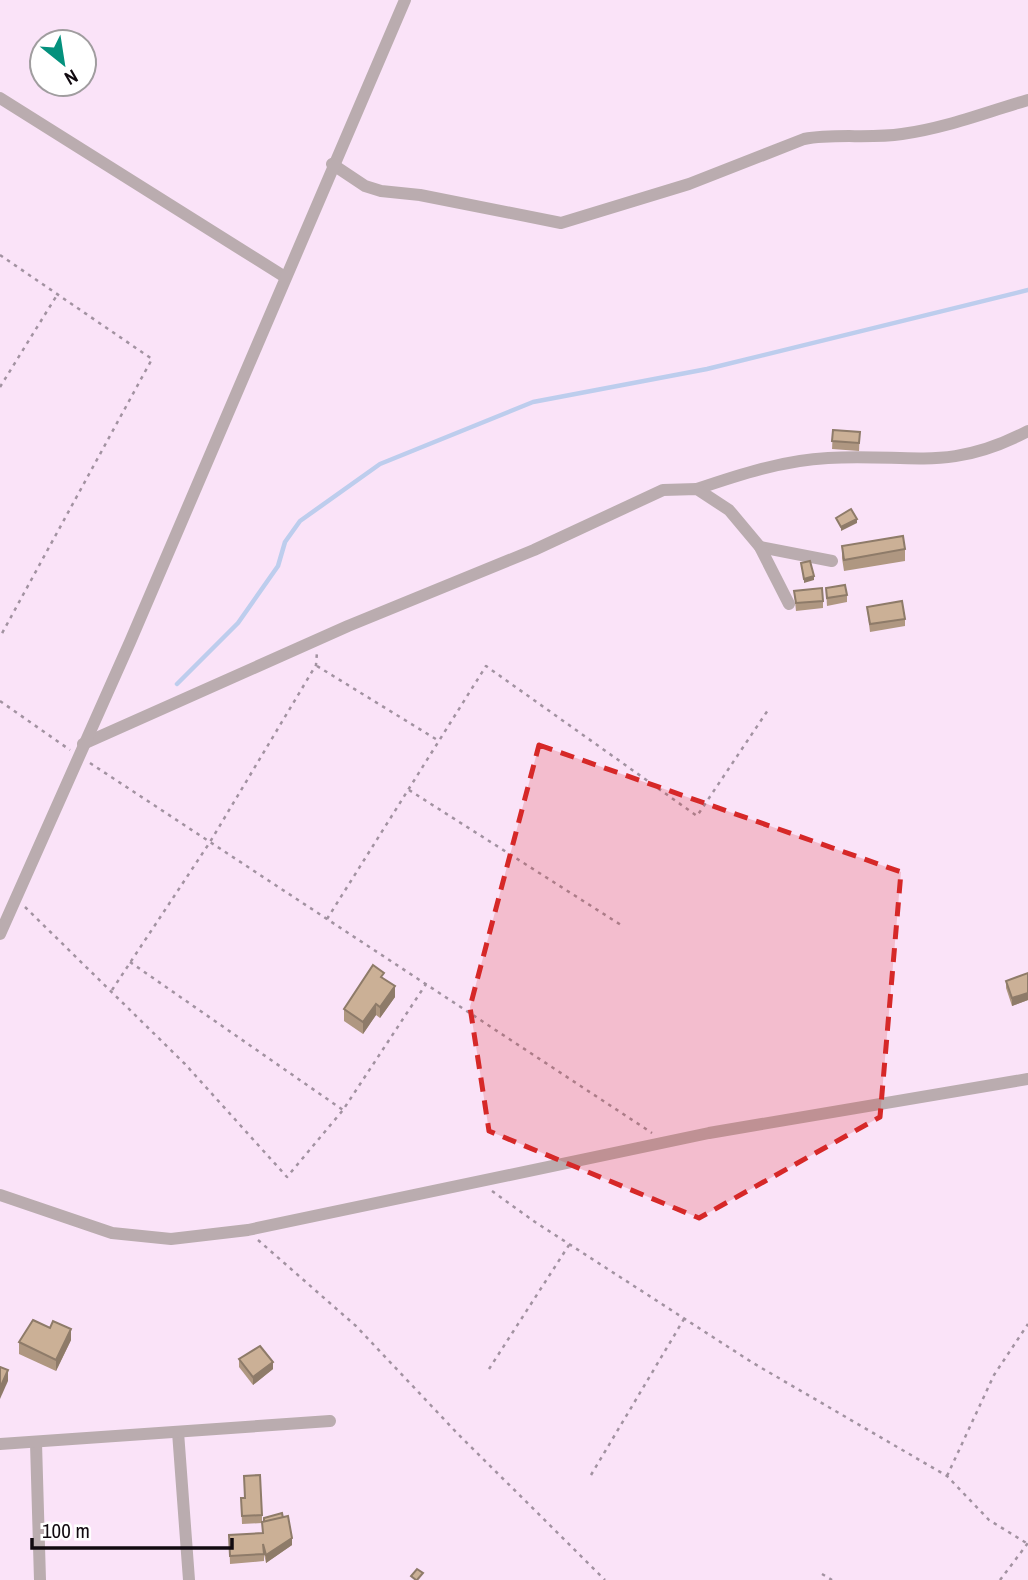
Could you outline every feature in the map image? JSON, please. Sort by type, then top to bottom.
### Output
[{"type":"street","points":[[0,934],[405,0]]},
{"type":"street","points":[[0,98],[285,277]]},
{"type":"street","points":[[332,164],[365,186],[381,191],[420,195],[561,223],[689,184],[804,139],[902,134],[962,122],[1028,100]]},
{"type":"street","points":[[81,750],[318,639],[534,550],[663,490],[697,489],[743,474],[824,458],[919,461],[966,457],[1028,431]]},
{"type":"street","points":[[697,489],[729,510],[760,547],[789,604]]},
{"type":"street","points":[[760,547],[832,561]]},
{"type":"street","points":[[0,1195],[112,1233],[171,1239],[248,1230],[666,1142],[1028,1079]]},
{"type":"street","points":[[0,1444],[330,1421]]},
{"type":"street","points":[[178,1432],[189,1580]]},
{"type":"street","points":[[36,1443],[40,1580]]},
{"type":"path","points":[[0,255],[152,359],[0,637]]},
{"type":"path","points":[[0,387],[58,294]]},
{"type":"path","points":[[111,991],[209,842],[316,665],[318,639]]},
{"type":"path","points":[[316,665],[439,741]]},
{"type":"path","points":[[327,919],[486,666],[696,816],[768,710]]},
{"type":"path","points":[[0,701],[81,750],[209,842],[666,1142]]},
{"type":"path","points":[[408,789],[621,925]]},
{"type":"path","points":[[17,899],[185,1063],[287,1177],[343,1110],[426,984]]},
{"type":"path","points":[[130,962],[343,1110]]},
{"type":"path","points":[[481,1182],[569,1245],[684,1319],[947,1476],[989,1520],[1028,1544],[1000,1580]]},
{"type":"path","points":[[248,1230],[356,1326],[457,1433],[606,1580]]},
{"type":"path","points":[[489,1369],[569,1245]]},
{"type":"path","points":[[591,1475],[684,1319]]},
{"type":"path","points":[[947,1476],[994,1375],[1028,1324]]},
{"type":"path","points":[[822,1574],[832,1580]]},
{"type":"highlighted area","points":[[539,745],[901,872],[880,1117],[699,1218],[489,1131],[470,1007]]},
{"type":"building","points":[[833,430],[860,432],[859,443],[832,441]]},
{"type":"building","points":[[851,509],[857,519],[841,527],[836,518]]},
{"type":"building","points":[[903,536],[905,549],[844,560],[842,546]]},
{"type":"building","points":[[810,561],[814,576],[804,579],[801,563]]},
{"type":"building","points":[[845,585],[847,595],[827,598],[826,588]]},
{"type":"building","points":[[822,588],[823,601],[796,603],[794,591]]},
{"type":"building","points":[[902,601],[905,619],[870,624],[867,607]]},
{"type":"building","points":[[373,965],[384,973],[381,977],[395,986],[380,1007],[376,1004],[363,1022],[344,1009]]},
{"type":"building","points":[[1028,973],[1028,993],[1012,998],[1006,981]]},
{"type":"building","points":[[33,1320],[50,1328],[53,1321],[71,1329],[56,1360],[19,1342]]},
{"type":"building","points":[[260,1346],[273,1362],[253,1377],[239,1359]]},
{"type":"building","points":[[0,1367],[8,1370],[0,1388]]},
{"type":"building","points":[[260,1475],[262,1515],[242,1516],[244,1476]]},
{"type":"building","points":[[282,1513],[283,1518],[264,1522],[264,1518]]},
{"type":"building","points":[[288,1516],[292,1538],[266,1555],[263,1544],[264,1554],[230,1556],[229,1535],[263,1533],[262,1522]]},
{"type":"building","points":[[417,1569],[423,1573],[416,1580],[411,1576]]},
{"type":"waterway","points":[[177,684],[238,623],[278,566],[285,542],[300,521],[380,464],[533,402],[707,369],[1028,290]]}]
